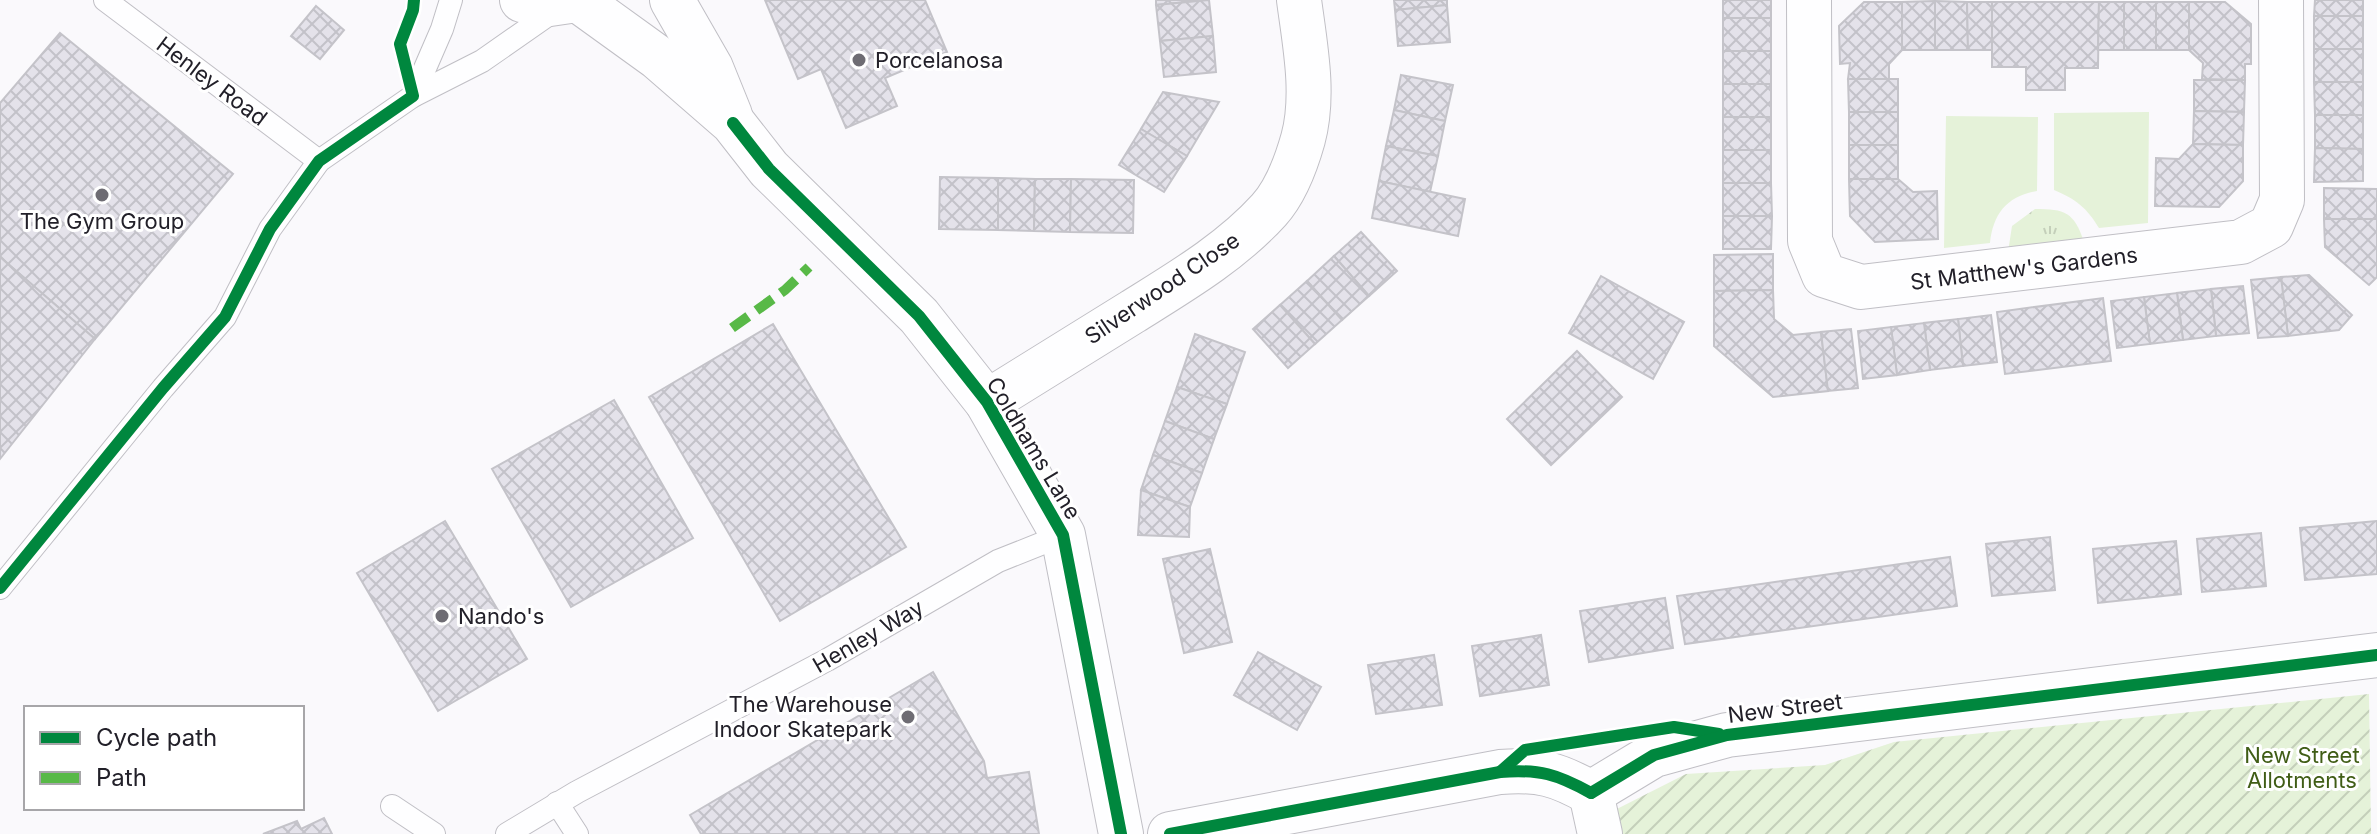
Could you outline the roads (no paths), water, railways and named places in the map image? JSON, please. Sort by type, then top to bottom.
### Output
[{"type":"street","name":"Coldhams Lane","points":[[672,0],[711,68],[733,123]]},
{"type":"street","name":"Silverwood Close","points":[[987,402],[1223,252],[1270,209],[1291,175],[1304,137],[1308,98],[1299,0]]},
{"type":"street","name":"St Matthew's Gardens","points":[[1809,0],[1810,241],[1824,275],[1861,287],[2241,242],[2271,226],[2282,200],[2281,0]]},
{"type":"street","name":"Coldhams Lane","points":[[560,1],[657,57],[733,123],[769,169],[919,316],[987,402],[1063,535],[1121,834]]},
{"type":"street","name":"New Street","points":[[1170,834],[1500,772],[1533,770],[1567,780],[1596,814],[1654,755],[1727,735],[2377,655]]},
{"type":"lane","name":"Henley Road","points":[[105,0],[319,161]]},
{"type":"lane","points":[[413,96],[451,0]]},
{"type":"lane","points":[[0,588],[225,317],[270,229],[319,161],[413,96],[482,61],[560,1]]},
{"type":"lane","name":"Henley Way","points":[[507,834],[557,803],[827,660],[998,561],[1063,535]]},
{"type":"lane","points":[[557,803],[577,834]]},
{"type":"lane","points":[[392,806],[434,834]]},
{"type":"place","name":"Porcelanosa","points":[[859,60]]},
{"type":"place","name":"The Gym Group","points":[[102,195]]},
{"type":"place","name":"Nando's","points":[[442,616]]},
{"type":"place","name":"The Warehouse Indoor Skatepark","points":[[908,717]]},
{"type":"park label","name":"New Street Allotments","points":[[2302,768]]}]
